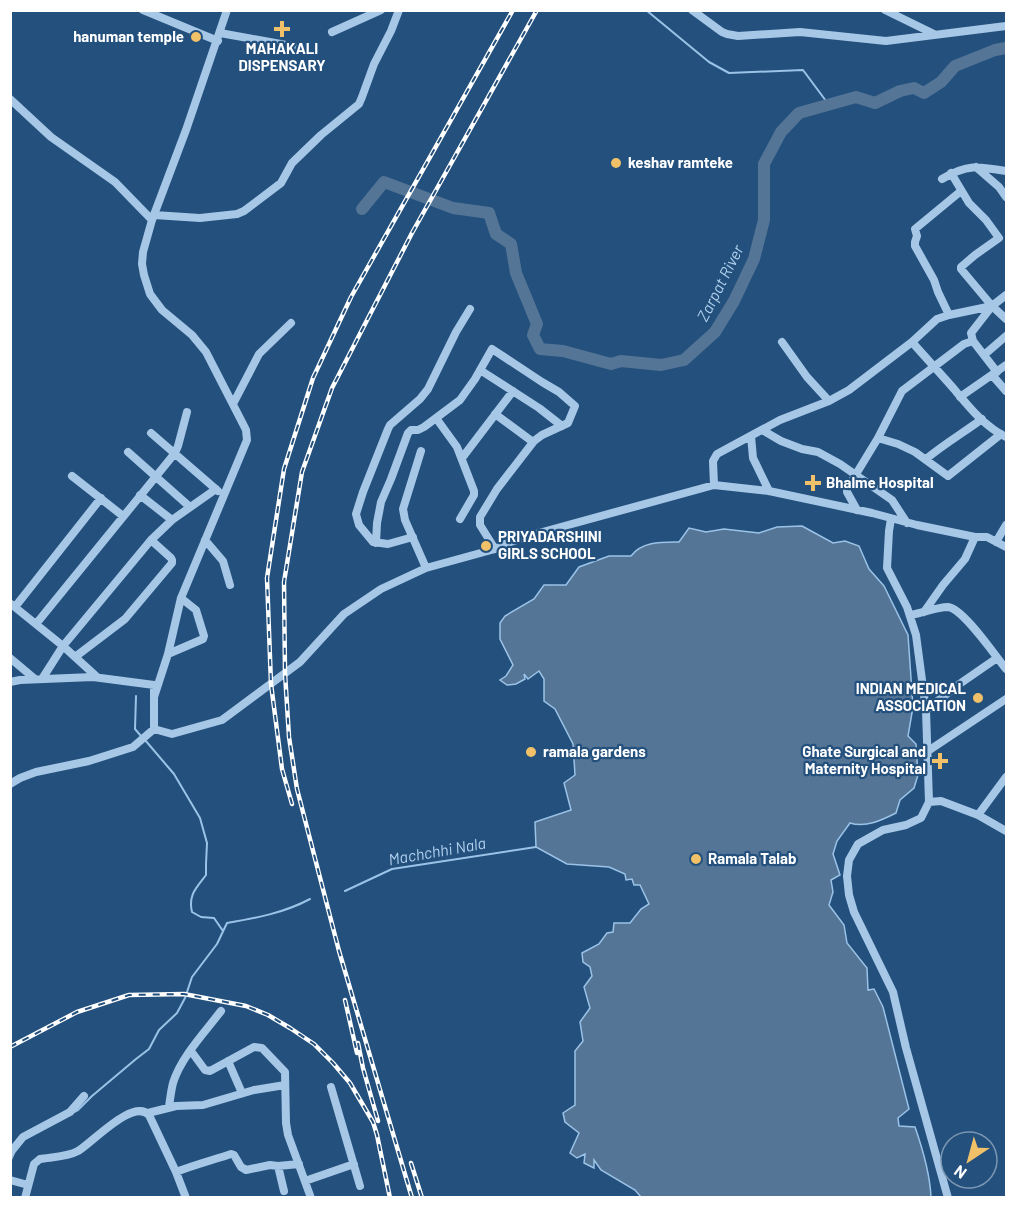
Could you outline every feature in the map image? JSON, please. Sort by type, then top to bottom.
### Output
[{"type":"street","points":[[143,10],[219,37],[297,47]]},
{"type":"street","points":[[154,697],[168,654],[181,598],[247,440],[246,430],[214,365],[200,343],[162,310],[150,294],[142,264],[153,217],[227,10]]},
{"type":"street","points":[[332,32],[381,10]]},
{"type":"street","points":[[10,99],[51,137],[115,182],[153,217],[197,219],[237,214],[281,183],[292,163],[361,101],[374,64],[399,10]]},
{"type":"street","points":[[692,10],[722,32],[733,36],[793,32],[886,41],[1006,26]]},
{"type":"street","points":[[885,10],[934,34]]},
{"type":"street","points":[[942,179],[960,169],[975,167],[1006,171]]},
{"type":"street","points":[[975,167],[999,187],[1006,197]]},
{"type":"street","points":[[951,173],[971,206],[982,215],[999,238],[961,268],[992,306],[1006,319]]},
{"type":"street","points":[[949,315],[934,280],[915,246],[917,236],[915,230],[961,191]]},
{"type":"street","points":[[1006,295],[992,306],[971,333],[1006,391]]},
{"type":"street","points":[[714,485],[712,461],[720,452],[780,420],[849,390],[912,342],[937,319],[992,306]]},
{"type":"street","points":[[413,537],[392,543],[371,541],[359,525],[356,514],[370,472],[389,427],[420,399],[434,381],[456,332],[470,309]]},
{"type":"street","points":[[233,404],[259,354],[291,323]]},
{"type":"street","points":[[984,355],[1006,336]]},
{"type":"street","points":[[857,510],[847,491],[902,391],[964,344],[974,341]]},
{"type":"street","points":[[782,342],[807,377],[829,400]]},
{"type":"street","points":[[878,438],[908,447],[948,476],[1004,436],[982,420],[912,342]]},
{"type":"street","points":[[376,543],[381,502],[408,433],[421,429],[458,402],[493,349],[560,392],[575,406],[569,422],[533,442],[497,489],[480,517],[480,525],[495,549]]},
{"type":"street","points":[[960,397],[1006,365]]},
{"type":"street","points":[[480,370],[539,408],[562,426]]},
{"type":"street","points":[[462,458],[513,391]]},
{"type":"street","points":[[36,624],[175,453],[187,411]]},
{"type":"street","points":[[495,414],[533,442]]},
{"type":"street","points":[[436,418],[457,447],[475,493],[460,519]]},
{"type":"street","points":[[926,459],[982,420]]},
{"type":"street","points":[[762,430],[784,442],[818,452],[840,464],[894,502],[907,523]]},
{"type":"street","points":[[151,433],[224,496]]},
{"type":"street","points":[[751,436],[753,458],[769,491]]},
{"type":"street","points":[[422,451],[403,506],[405,520],[426,568]]},
{"type":"street","points":[[128,452],[190,507]]},
{"type":"street","points":[[72,476],[123,516]]},
{"type":"street","points":[[154,729],[172,734],[222,720],[300,662],[344,614],[381,589],[426,568],[495,549],[528,536],[714,485],[769,491],[907,523],[975,537],[987,537],[1006,547]]},
{"type":"street","points":[[38,679],[151,540],[172,520],[216,489]]},
{"type":"street","points":[[140,495],[172,520]]},
{"type":"street","points":[[97,678],[63,646],[13,606],[101,498]]},
{"type":"street","points":[[891,519],[887,568],[911,615],[916,634],[926,710],[929,802],[921,818],[906,825],[883,830],[858,844],[849,860],[847,876],[854,912],[893,992],[906,1048],[948,1197]]},
{"type":"street","points":[[996,542],[1006,525]]},
{"type":"street","points":[[924,612],[964,559],[975,537]]},
{"type":"street","points":[[75,657],[125,619],[172,563],[171,558],[151,540]]},
{"type":"street","points":[[205,540],[223,561],[230,585]]},
{"type":"street","points":[[168,654],[203,639],[204,636],[196,610],[181,598]]},
{"type":"street","points":[[911,615],[949,607],[954,609],[972,625],[1006,667]]},
{"type":"street","points":[[10,658],[38,679]]},
{"type":"street","points":[[926,710],[997,658]]},
{"type":"street","points":[[10,682],[97,678],[154,685],[154,729],[133,747],[89,761],[36,772],[10,784]]},
{"type":"street","points":[[927,751],[1006,699]]},
{"type":"street","points":[[978,815],[1006,777]]},
{"type":"street","points":[[929,802],[941,801],[978,815],[1006,831]]},
{"type":"street","points":[[170,1107],[174,1080],[191,1051],[221,1011]]},
{"type":"street","points":[[191,1051],[207,1071],[210,1071],[254,1047],[262,1048],[285,1072],[288,1135],[311,1197]]},
{"type":"street","points":[[228,1061],[242,1094]]},
{"type":"street","points":[[25,1197],[36,1161],[74,1152],[122,1117],[134,1111],[140,1110],[148,1113],[170,1107],[198,1106],[254,1090],[285,1085]]},
{"type":"street","points":[[330,1086],[360,1186]]},
{"type":"street","points":[[10,1153],[23,1137],[70,1112],[84,1096]]},
{"type":"street","points":[[148,1113],[186,1197]]},
{"type":"street","points":[[176,1173],[197,1163],[231,1154],[244,1170],[271,1165],[299,1164]]},
{"type":"street","points":[[305,1181],[354,1164]]},
{"type":"street","points":[[278,1166],[284,1191]]},
{"type":"street","points":[[12,1181],[28,1185]]},
{"type":"water","name":"Ramala Talab","points":[[802,526],[833,543],[845,541],[859,546],[869,569],[884,586],[908,635],[913,707],[908,736],[916,744],[918,775],[914,788],[900,800],[896,813],[868,824],[850,823],[837,841],[833,854],[840,875],[831,880],[833,892],[829,905],[844,925],[847,943],[867,968],[868,990],[874,989],[883,1007],[909,1109],[898,1118],[899,1126],[915,1127],[926,1162],[931,1197],[641,1197],[635,1190],[601,1170],[594,1160],[594,1168],[584,1163],[585,1154],[577,1158],[570,1153],[579,1133],[565,1122],[563,1113],[575,1105],[575,1051],[583,1041],[580,1022],[590,1008],[584,987],[592,976],[590,967],[583,962],[582,953],[599,944],[607,933],[613,932],[614,923],[630,923],[641,909],[649,904],[640,885],[634,885],[632,879],[626,880],[625,874],[609,867],[567,864],[536,847],[535,822],[571,810],[564,783],[575,775],[573,744],[555,709],[544,701],[544,679],[539,671],[528,679],[524,674],[525,679],[516,684],[507,685],[500,680],[506,676],[513,665],[500,639],[500,623],[505,616],[534,599],[544,585],[566,585],[579,567],[609,556],[631,556],[641,547],[653,543],[679,542],[689,528],[706,532],[724,529],[759,533],[777,527]]},
{"type":"waterway","points":[[646,10],[709,62],[729,73],[803,70],[829,105]]},
{"type":"waterway","name":"Zarpat River","points":[[362,209],[384,182],[453,208],[489,213],[496,234],[511,244],[516,273],[537,324],[533,335],[540,349],[563,351],[611,364],[621,361],[661,365],[684,360],[715,332],[734,301],[754,259],[764,220],[764,164],[781,132],[799,113],[856,97],[875,103],[900,91],[914,88],[924,93],[941,82],[955,66],[1006,48]]},
{"type":"waterway","points":[[136,696],[135,729],[141,736]]},
{"type":"waterway","points":[[145,740],[174,774],[200,818],[207,843],[206,875],[192,896],[192,912],[201,917],[214,918],[223,931]]},
{"type":"waterway","name":"Machchhi Nala","points":[[345,891],[392,869],[536,847]]},
{"type":"waterway","name":"Machchhi Nala","points":[[74,1112],[149,1049],[159,1030],[177,1013],[192,977],[217,944],[227,923],[280,911],[310,899]]},
{"type":"waterway","name":"Machchhi Nala","points":[[10,1162],[14,1153]]},
{"type":"railway","points":[[292,804],[282,769],[271,684],[267,578],[284,469],[313,378],[351,297],[513,10]]},
{"type":"railway","points":[[412,1198],[339,951],[297,789],[289,737],[285,673],[284,582],[302,472],[332,388],[412,233],[537,10]]},
{"type":"railway","points":[[10,1047],[77,1012],[129,995],[184,994],[246,1006],[268,1015],[314,1044],[350,1083],[373,1122],[390,1198]]},
{"type":"railway","points":[[345,1000],[357,1053]]},
{"type":"railway","points":[[358,1043],[378,1121]]},
{"type":"railway","points":[[411,1163],[422,1198]]},
{"type":"place","name":"MAHAKALI DISPENSARY","points":[[282,29]]},
{"type":"place","name":"hanuman temple","points":[[196,37]]},
{"type":"place","name":"keshav ramteke","points":[[616,163]]},
{"type":"place","name":"Bhalme Hospital","points":[[813,483]]},
{"type":"place","name":"PRIYADARSHINI GIRLS SCHOOL","points":[[486,546]]},
{"type":"place","name":"INDIAN MEDICAL ASSOCIATION","points":[[978,698]]},
{"type":"place","name":"ramala gardens","points":[[531,752]]},
{"type":"place","name":"Ghate Surgical and Maternity Hospital","points":[[940,761]]},
{"type":"place","name":"Ramala Talab","points":[[696,859]]}]
